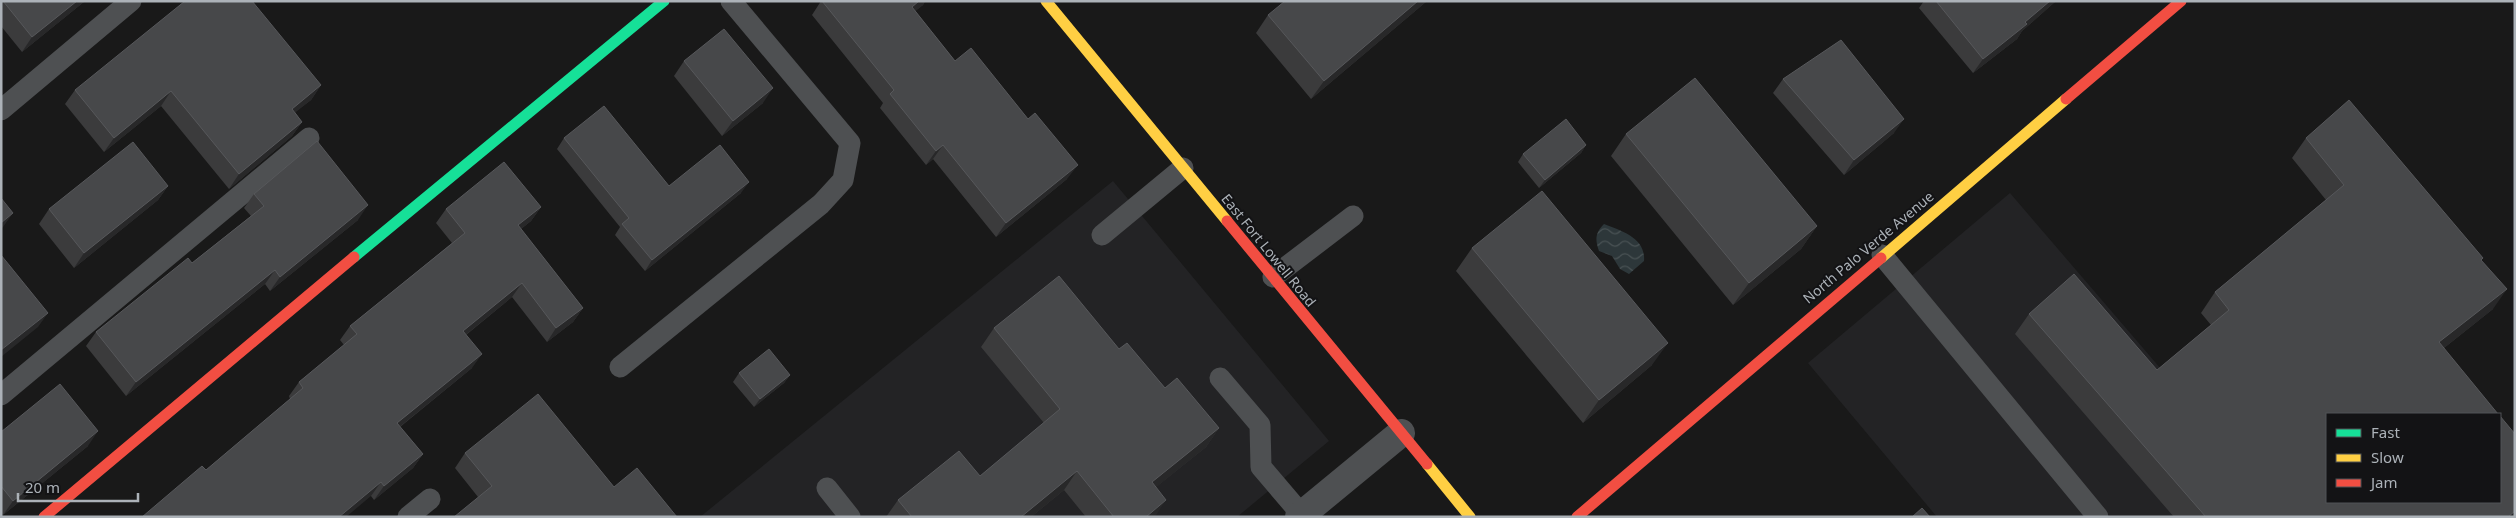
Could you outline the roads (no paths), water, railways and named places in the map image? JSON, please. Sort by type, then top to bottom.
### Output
[{"type":"street","points":[[44,517],[664,1]]},
{"type":"street","name":"East Fort Lowell Road","points":[[1046,1],[1470,517]]},
{"type":"street","name":"North Palo Verde Avenue","points":[[1577,517],[2181,1]]},
{"type":"street","points":[[1301,516],[1401,433]]},
{"type":"lane","points":[[1,110],[131,1]]},
{"type":"lane","points":[[620,367],[821,204],[843,180],[850,143],[731,1]]},
{"type":"lane","points":[[1,395],[309,138]]},
{"type":"lane","points":[[1102,235],[1183,168]]},
{"type":"lane","points":[[1273,277],[1353,216]]},
{"type":"lane","points":[[1882,255],[2098,517]]},
{"type":"lane","points":[[1220,378],[1260,426],[1261,466],[1301,516]]},
{"type":"lane","points":[[827,488],[850,517]]},
{"type":"lane","points":[[408,517],[430,499]]},
{"type":"water","points":[[1604,224],[1632,237],[1637,241],[1644,253],[1644,261],[1629,274],[1620,269],[1612,256],[1599,251],[1597,237],[1599,230]]}]
